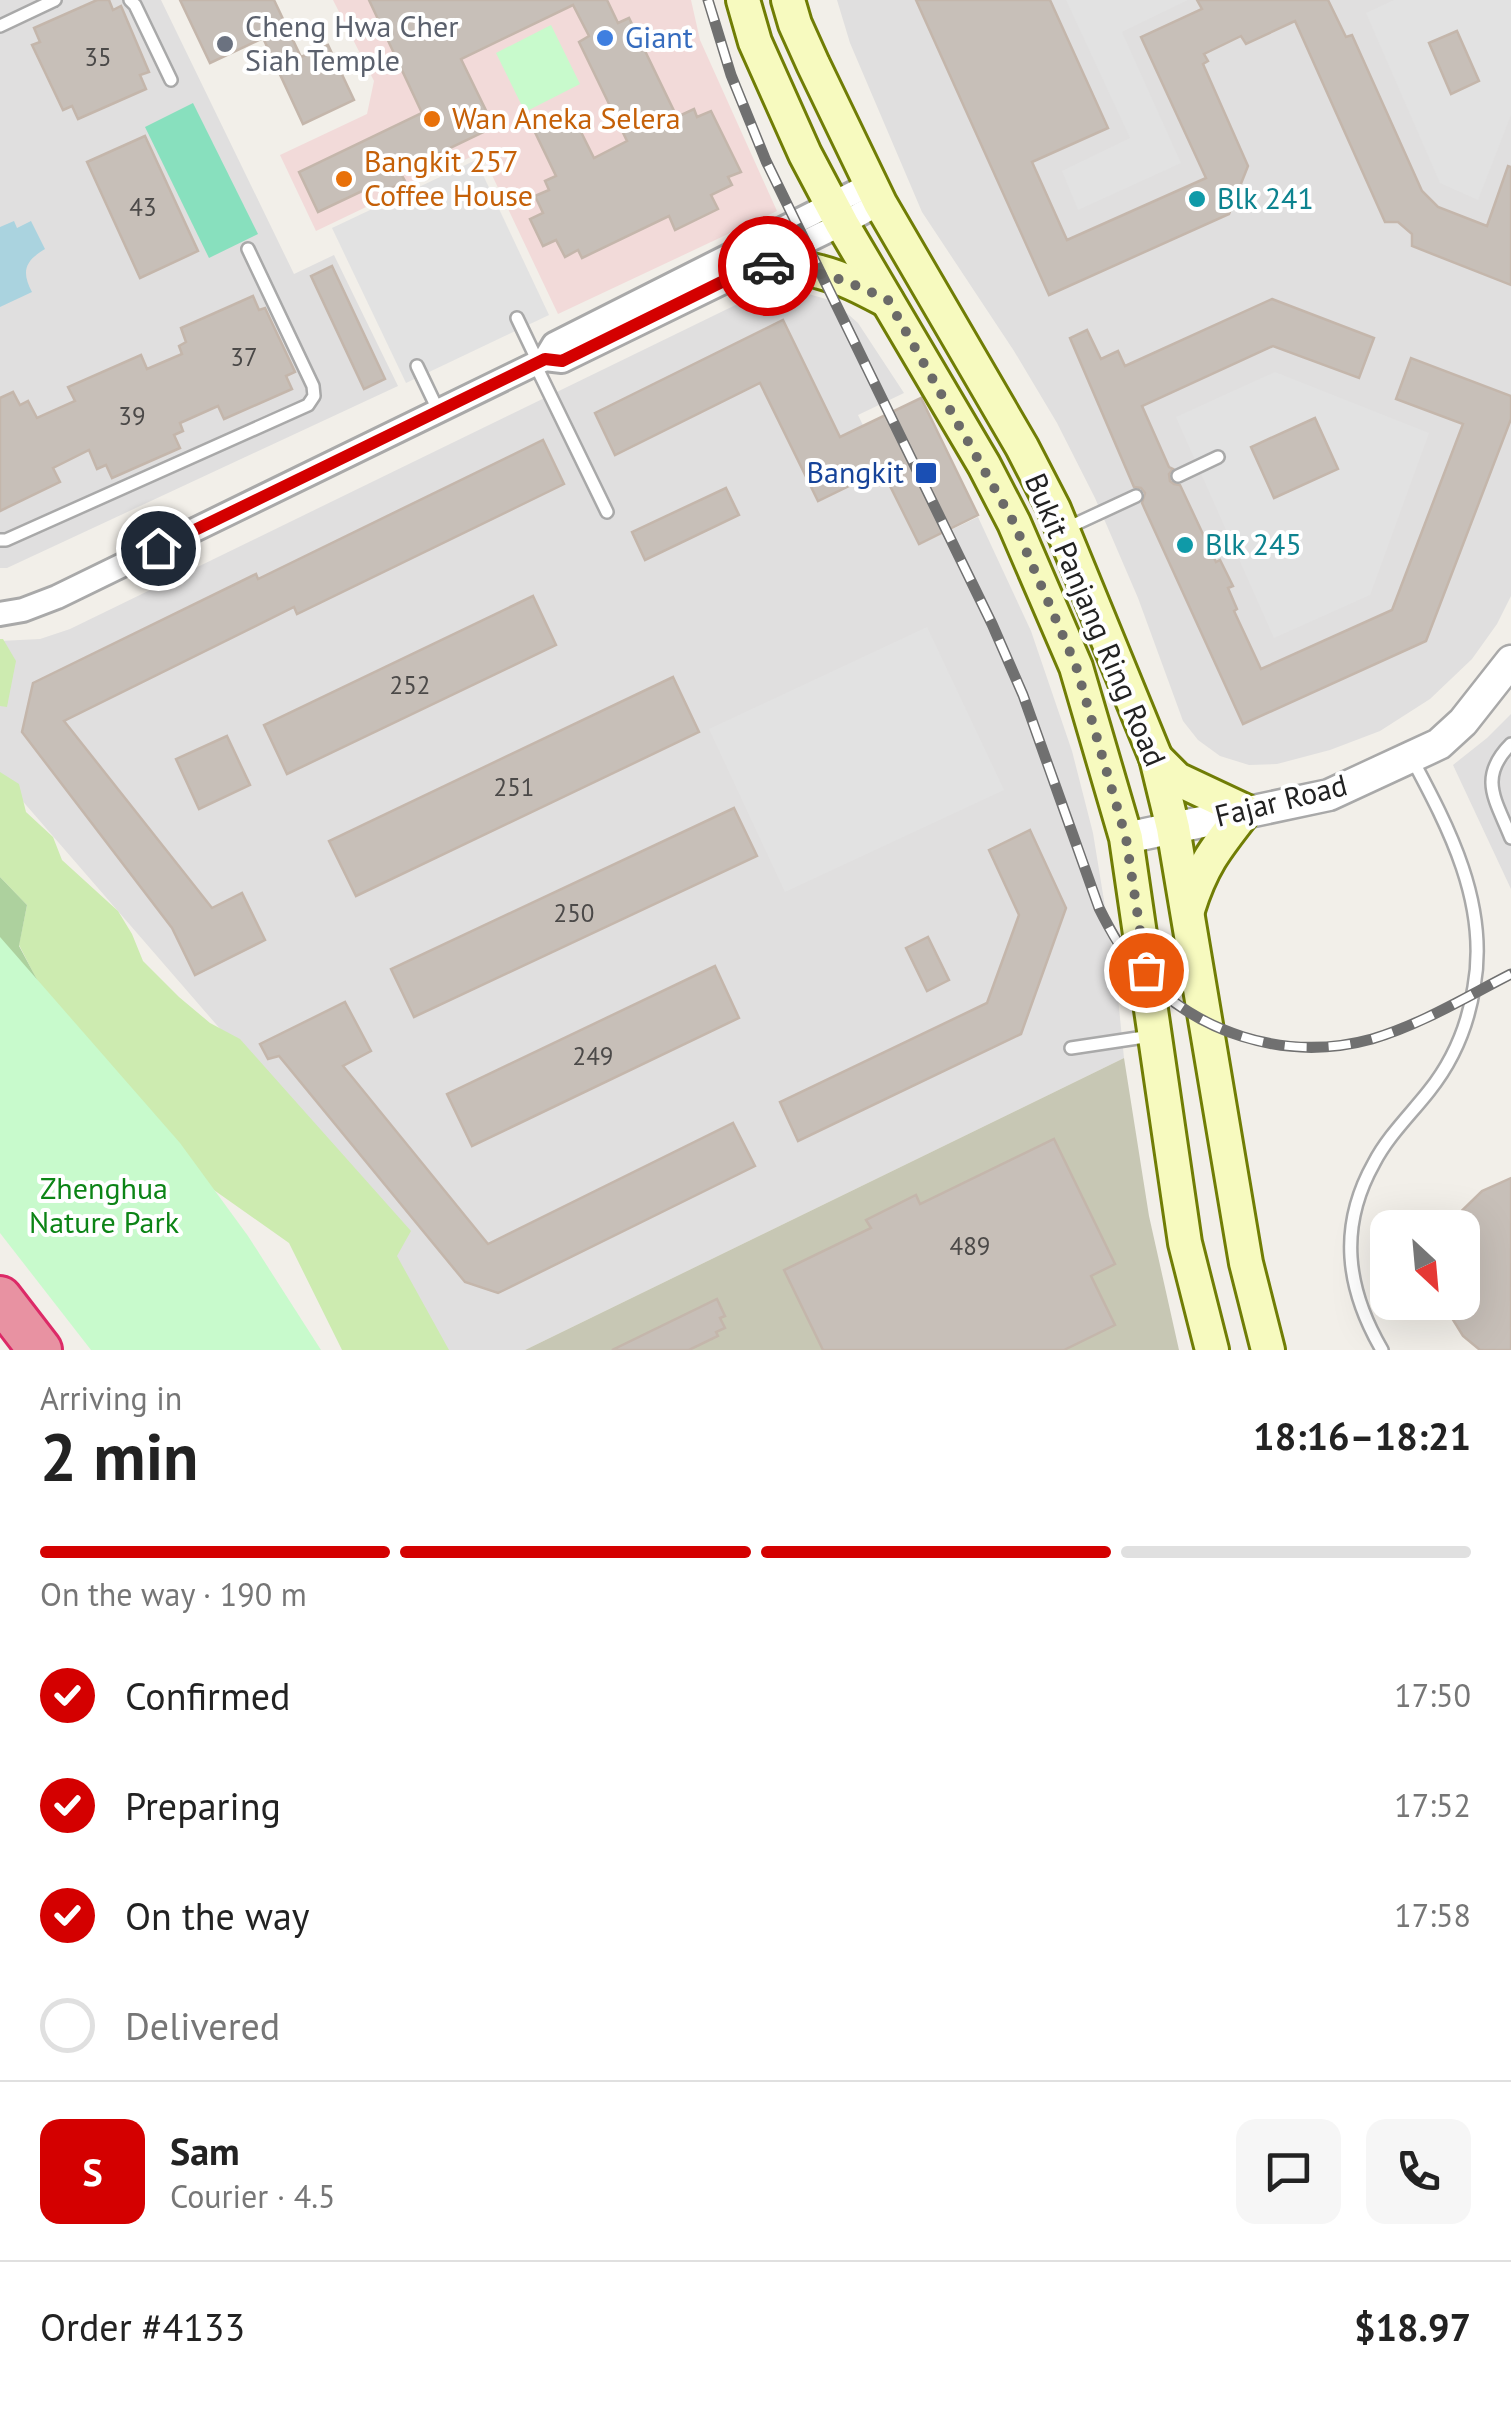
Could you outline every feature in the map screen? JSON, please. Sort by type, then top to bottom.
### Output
[{"type":"highway","points":[[0,1298],[40,1350]]},
{"type":"main road","name":"Bukit Panjang Ring Road","points":[[743,0],[755,42],[805,154],[1014,523],[1076,666],[1126,838],[1185,1243],[1212,1350]]},
{"type":"main road","name":"Bukit Panjang Ring Road","points":[[788,0],[813,64],[876,193],[1022,447],[1063,530],[1156,758],[1173,828],[1246,1263],[1268,1350]]},
{"type":"main road","points":[[756,265],[822,272],[888,300]]},
{"type":"main road","points":[[1156,758],[1177,779],[1245,812],[1208,859],[1187,914]]},
{"type":"street","points":[[539,361],[562,361],[756,265],[876,193]]},
{"type":"street","points":[[0,614],[57,597],[539,361],[554,344],[744,247],[837,214]]},
{"type":"street","name":"Fajar Road","points":[[1126,838],[1329,795],[1412,757],[1440,744],[1463,722],[1511,661]]},
{"type":"lane","points":[[0,26],[54,0]]},
{"type":"lane","points":[[130,0],[171,80]]},
{"type":"lane","points":[[0,540],[308,405],[314,396],[313,386],[248,249]]},
{"type":"lane","points":[[518,318],[607,512]]},
{"type":"lane","points":[[417,366],[438,410]]},
{"type":"lane","points":[[1178,476],[1218,457]]},
{"type":"lane","points":[[1063,530],[1136,496]]},
{"type":"lane","points":[[1511,744],[1494,764],[1491,782],[1511,838]]},
{"type":"lane","points":[[1382,1350],[1360,1309],[1353,1285],[1350,1260],[1356,1210],[1374,1162],[1454,1053],[1466,1025],[1477,948],[1471,897],[1460,859],[1412,757]]},
{"type":"lane","points":[[1071,1048],[1155,1036]]},
{"type":"shaded area","points":[[0,0],[161,0],[294,274],[334,255],[398,386],[7,568],[0,568]]},
{"type":"shaded area","points":[[333,0],[691,0],[700,40],[777,211],[558,314],[481,152],[316,231],[280,155],[367,114],[374,81]]},
{"type":"shaded area","points":[[837,0],[1511,0],[1511,596],[1472,659],[1430,699],[1380,731],[1277,764],[1249,765],[1220,756],[1198,740],[1183,721],[1138,598],[1057,423],[922,212],[850,43]]},
{"type":"shaded area","points":[[1066,0],[1188,0],[1122,32],[1181,163],[1078,210],[1062,171],[1130,138]]},
{"type":"shaded area","points":[[1394,0],[1511,0],[1511,115],[1478,200],[1440,183],[1366,13]]},
{"type":"shaded area","points":[[476,160],[549,315],[406,383],[332,228]]},
{"type":"shaded area","points":[[791,289],[826,299],[858,323],[904,393],[858,415],[921,544],[978,517],[1031,631],[1072,751],[1093,833],[1115,968],[1124,1058],[525,1350],[447,1350],[267,1083],[0,775],[0,641],[40,639],[70,629],[754,296]]},
{"type":"shaded area","points":[[1275,372],[1429,433],[1370,595],[1274,638],[1176,417]]},
{"type":"shaded area","points":[[927,627],[1004,790],[785,892],[709,729]]},
{"type":"shaded area","points":[[1511,714],[1511,889],[1453,765]]},
{"type":"shaded area","points":[[1124,1058],[1149,1216],[1179,1350],[525,1350]]},
{"type":"green space","points":[[551,25],[580,84],[525,112],[496,53]]},
{"type":"green space","points":[[193,103],[258,234],[209,258],[145,127]]},
{"type":"green space","points":[[0,639],[16,661],[7,707],[0,706]]},
{"type":"green space","points":[[0,772],[19,784],[26,812],[53,837],[62,860],[118,911],[143,961],[210,1023],[240,1039],[411,1231],[397,1256],[449,1350],[342,1350],[289,1243],[0,1039],[54,1013],[19,945],[27,905],[0,877]]},
{"type":"green space","points":[[0,877],[27,905],[19,946],[55,1013],[0,1014]]},
{"type":"green space","name":"Zhenghua Nature Park","points":[[0,937],[180,1143],[248,1236],[321,1350],[91,1350],[0,1233]]},
{"type":"water","points":[[14,221],[17,228],[31,221],[45,249],[27,267],[32,292],[0,307],[0,227]]},
{"type":"building","points":[[97,0],[109,0],[113,10],[121,6],[149,72],[140,75],[146,89],[78,119],[72,106],[63,110],[32,45],[40,42],[34,28]]},
{"type":"building","points":[[180,0],[274,0],[301,57],[328,45],[354,100],[303,124],[263,38],[210,63]]},
{"type":"building","points":[[369,0],[607,0],[618,23],[629,18],[677,117],[694,109],[697,117],[711,111],[741,172],[728,177],[732,185],[711,195],[718,209],[675,230],[669,216],[582,258],[578,250],[565,257],[556,240],[543,246],[530,219],[543,213],[535,196],[549,190],[545,181],[556,176],[532,126],[569,108],[594,158],[627,141],[579,42],[589,36],[573,5],[461,59],[494,127],[400,172],[405,181],[383,192],[379,183],[318,212],[299,172],[422,113]]},
{"type":"building","points":[[916,0],[1050,0],[1108,128],[1032,162],[1067,240],[1206,178],[1141,37],[1202,9],[1197,0],[1328,0],[1346,37],[1352,35],[1422,191],[1438,207],[1487,226],[1508,166],[1511,167],[1511,285],[1412,246],[1412,234],[1398,222],[1385,222],[1295,21],[1246,44],[1241,36],[1204,54],[1208,61],[1203,64],[1248,166],[1229,214],[1049,295]]},
{"type":"building","points":[[1457,31],[1479,81],[1451,94],[1429,43]]},
{"type":"building","points":[[145,136],[198,251],[140,278],[87,162]]},
{"type":"building","points":[[332,266],[385,379],[364,389],[311,276]]},
{"type":"building","points":[[253,296],[259,310],[265,308],[295,372],[286,376],[292,389],[224,419],[218,406],[180,423],[183,431],[174,435],[180,448],[112,478],[106,465],[97,469],[89,450],[53,468],[60,482],[0,511],[0,398],[13,392],[20,405],[28,401],[37,418],[75,401],[68,387],[141,355],[147,369],[182,354],[179,346],[186,342],[181,328]]},
{"type":"building","points":[[1272,299],[1374,338],[1359,378],[1273,346],[1142,406],[1173,469],[1170,481],[1180,485],[1216,562],[1220,560],[1233,586],[1228,588],[1237,609],[1234,611],[1261,669],[1392,610],[1463,424],[1396,399],[1411,358],[1511,396],[1511,419],[1426,641],[1243,724],[1142,503],[1145,493],[1134,487],[1070,338],[1087,330],[1101,359],[1118,351],[1125,366]]},
{"type":"building","points":[[783,320],[840,437],[921,398],[978,515],[919,544],[882,470],[818,501],[760,383],[615,455],[595,413]]},
{"type":"building","points":[[1315,418],[1338,469],[1274,498],[1251,447]]},
{"type":"building","points":[[543,440],[564,484],[297,614],[294,607],[64,721],[212,908],[242,893],[265,940],[195,975],[172,928],[22,732],[33,683]]},
{"type":"building","points":[[726,488],[739,515],[645,560],[632,532]]},
{"type":"building","points":[[533,596],[556,645],[287,774],[264,725]]},
{"type":"building","points":[[673,677],[699,732],[356,896],[329,841]]},
{"type":"building","points":[[227,736],[250,785],[199,809],[176,759]]},
{"type":"building","points":[[734,808],[757,856],[414,1017],[391,969]]},
{"type":"building","points":[[1030,830],[1066,908],[1021,1034],[798,1141],[780,1102],[987,1003],[1019,915],[989,850]]},
{"type":"building","points":[[928,937],[949,980],[927,991],[906,948]]},
{"type":"building","points":[[715,966],[739,1018],[472,1146],[447,1094]]},
{"type":"building","points":[[345,1002],[371,1051],[343,1066],[488,1244],[733,1123],[755,1166],[498,1293],[465,1282],[279,1056],[268,1059],[260,1044]]},
{"type":"building","points":[[1054,1139],[1115,1264],[1091,1276],[1115,1325],[1064,1350],[823,1350],[784,1270],[871,1228],[866,1220],[916,1195],[920,1204]]},
{"type":"building","points":[[1511,1178],[1511,1350],[1480,1350],[1463,1336],[1453,1320],[1480,1320],[1480,1210],[1462,1210],[1482,1191]]},
{"type":"building","points":[[717,1299],[725,1316],[720,1318],[725,1328],[716,1332],[718,1336],[689,1350],[612,1350]]},
{"type":"railway","points":[[708,0],[731,75],[766,161],[992,624],[1023,695],[1099,908],[1130,959],[1158,989],[1213,1025],[1243,1037],[1306,1047],[1339,1046],[1390,1033],[1511,974]]},
{"type":"way so far","points":[[768,266],[822,272],[888,300],[984,465],[1014,523],[1076,666],[1126,838],[1146,970]]},
{"type":"place","name":"Giant","points":[[605,38]]},
{"type":"place","name":"Cheng Hwa Cher Siah Temple","points":[[225,44]]},
{"type":"place","name":"Wan Aneka Selera","points":[[432,119]]},
{"type":"place","name":"Bangkit 257 Coffee House","points":[[344,179]]},
{"type":"place","name":"Blk 241","points":[[1197,199]]},
{"type":"place","name":"Bangkit","points":[[926,473]]},
{"type":"place","name":"Blk 245","points":[[1185,545]]},
{"type":"route","points":[[158,548],[545,359],[562,361],[756,265],[768,266]]}]
